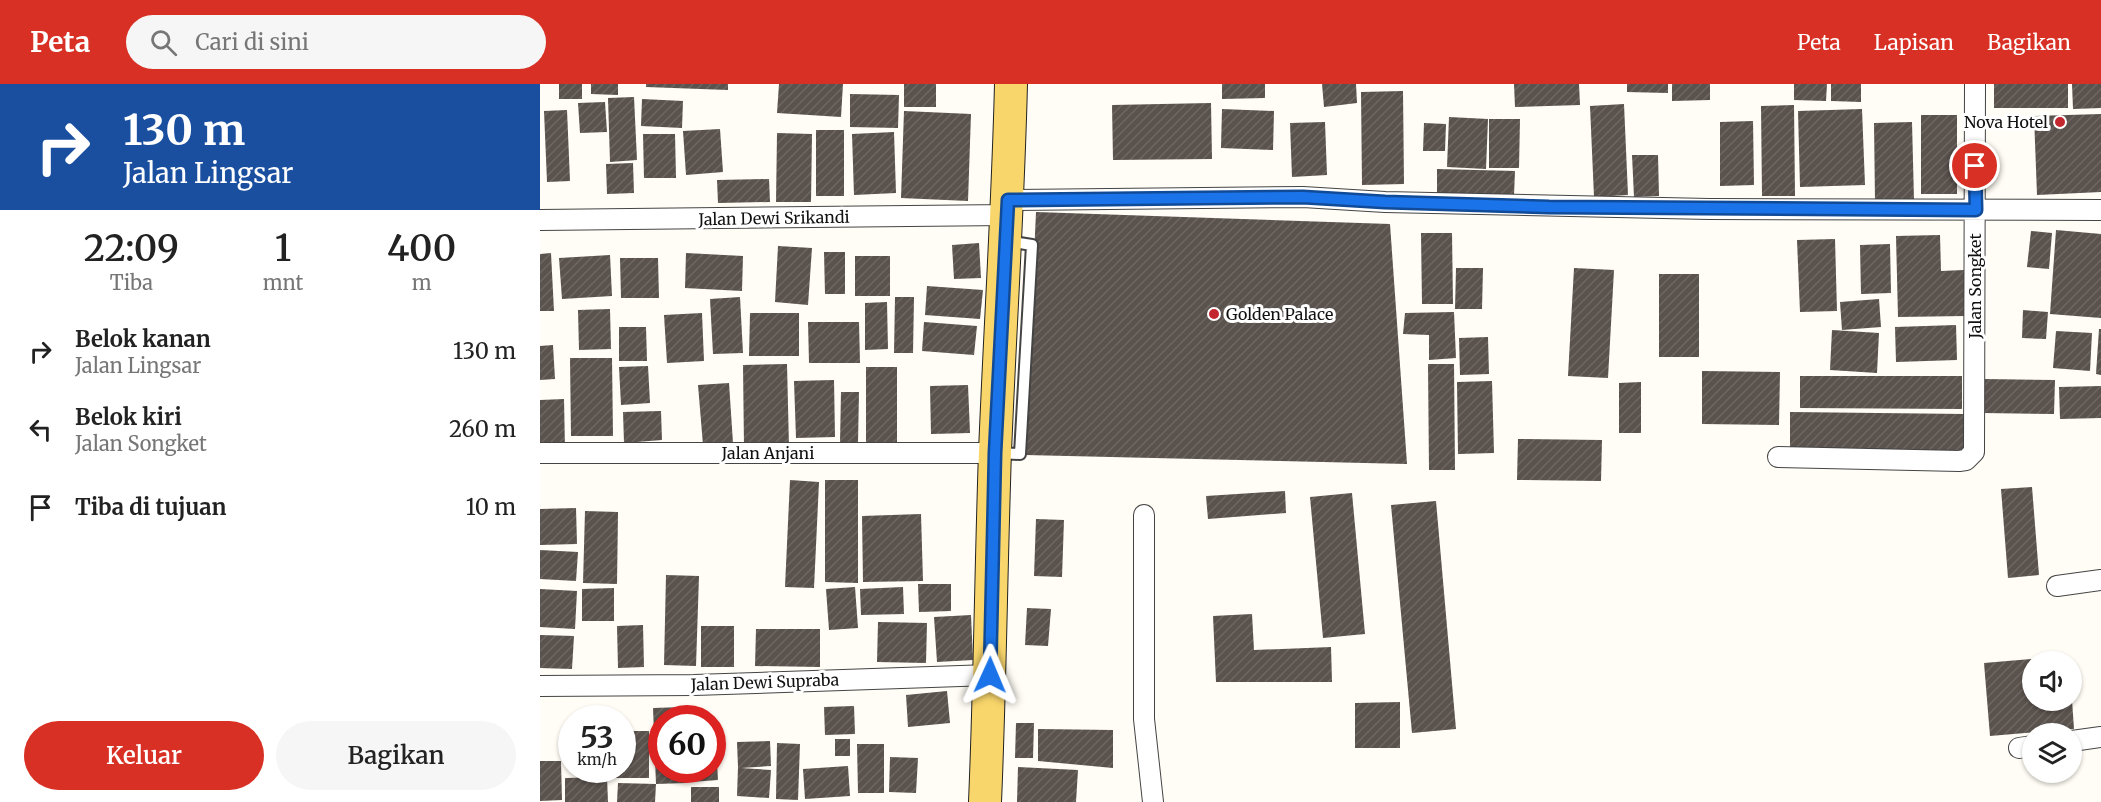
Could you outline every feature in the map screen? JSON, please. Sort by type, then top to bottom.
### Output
[{"type":"main road","points":[[984,802],[990,675],[995,453],[1007,219],[1011,84]]},
{"type":"street","name":"Jalan Songket","points":[[1778,457],[1959,461],[1966,460],[1974,452],[1975,84]]},
{"type":"street","name":"Jalan Dewi Srikandi","points":[[540,220],[1007,219],[1303,197],[1549,207],[2101,210]]},
{"type":"street","name":"Jalan Anjani","points":[[540,453],[995,453]]},
{"type":"street","points":[[1144,515],[1144,719],[1153,802]]},
{"type":"street","points":[[2056,586],[2101,580]]},
{"type":"street","name":"Jalan Dewi Supraba","points":[[540,686],[694,685],[990,675]]},
{"type":"street","points":[[2082,739],[2101,736]]},
{"type":"building","points":[[559,84],[582,84],[582,99],[559,99]]},
{"type":"building","points":[[591,84],[618,84],[618,95],[591,94]]},
{"type":"building","points":[[646,84],[728,84],[728,90],[646,87]]},
{"type":"building","points":[[779,84],[843,84],[841,117],[777,113]]},
{"type":"building","points":[[904,84],[936,84],[936,107],[904,107]]},
{"type":"building","points":[[1222,84],[1265,84],[1265,98],[1222,99]]},
{"type":"building","points":[[1322,84],[1356,84],[1357,103],[1324,107]]},
{"type":"building","points":[[1514,84],[1579,84],[1580,105],[1515,107]]},
{"type":"building","points":[[1627,84],[1668,84],[1668,93],[1627,92]]},
{"type":"building","points":[[1672,84],[1710,84],[1710,100],[1672,101]]},
{"type":"building","points":[[1794,84],[1827,84],[1826,101],[1794,100]]},
{"type":"building","points":[[1831,84],[1861,84],[1861,102],[1831,101]]},
{"type":"building","points":[[1994,84],[2068,84],[2068,108],[1994,108]]},
{"type":"building","points":[[2072,84],[2101,84],[2101,108],[2073,109]]},
{"type":"building","points":[[1403,91],[1404,184],[1362,185],[1361,92]]},
{"type":"building","points":[[850,94],[899,95],[898,128],[850,127]]},
{"type":"building","points":[[634,97],[637,160],[610,162],[608,98]]},
{"type":"building","points":[[642,99],[683,101],[682,128],[641,126]]},
{"type":"building","points":[[605,102],[607,132],[580,133],[578,103]]},
{"type":"building","points":[[1211,103],[1212,159],[1113,160],[1112,105]]},
{"type":"building","points":[[1624,104],[1628,195],[1594,197],[1590,106]]},
{"type":"building","points":[[1794,105],[1795,196],[1762,196],[1761,106]]},
{"type":"building","points":[[1222,109],[1274,111],[1273,150],[1221,148]]},
{"type":"building","points":[[1862,109],[1865,185],[1800,187],[1798,111]]},
{"type":"building","points":[[567,110],[570,181],[547,182],[544,111]]},
{"type":"building","points":[[904,111],[971,114],[968,201],[901,198]]},
{"type":"building","points":[[2101,114],[2101,192],[2037,195],[2034,116]]},
{"type":"building","points":[[1921,115],[1957,115],[1957,194],[1921,194]]},
{"type":"building","points":[[1449,117],[1488,119],[1486,169],[1447,167]]},
{"type":"building","points":[[1489,119],[1520,119],[1519,168],[1489,168]]},
{"type":"building","points":[[1753,121],[1754,185],[1720,186],[1720,122]]},
{"type":"building","points":[[1325,122],[1327,175],[1292,177],[1290,123]]},
{"type":"building","points":[[1912,122],[1914,200],[1875,201],[1874,123]]},
{"type":"building","points":[[1424,123],[1446,124],[1445,151],[1423,151]]},
{"type":"building","points":[[720,129],[723,172],[686,175],[683,131]]},
{"type":"building","points":[[816,130],[844,130],[844,196],[816,196]]},
{"type":"building","points":[[894,132],[896,193],[854,195],[852,134]]},
{"type":"building","points":[[777,133],[812,134],[811,202],[776,202]]},
{"type":"building","points":[[643,134],[675,134],[676,178],[644,178]]},
{"type":"building","points":[[1632,155],[1658,155],[1659,196],[1634,197]]},
{"type":"building","points":[[633,163],[634,193],[607,194],[606,164]]},
{"type":"building","points":[[1437,169],[1515,171],[1514,195],[1437,194]]},
{"type":"building","points":[[769,179],[770,202],[718,203],[717,180]]},
{"type":"building","name":"Golden Palace","points":[[1036,212],[1390,224],[1407,464],[1025,455]]},
{"type":"building","points":[[2056,230],[2101,234],[2101,318],[2050,314]]},
{"type":"building","points":[[2031,231],[2052,233],[2049,269],[2027,267]]},
{"type":"building","points":[[1421,233],[1452,233],[1453,304],[1422,304]]},
{"type":"building","points":[[1940,235],[1941,271],[1964,270],[1965,316],[1898,317],[1896,236]]},
{"type":"building","points":[[1835,239],[1837,311],[1800,312],[1797,240]]},
{"type":"building","points":[[979,243],[981,278],[954,279],[952,245]]},
{"type":"building","points":[[1890,244],[1891,293],[1861,294],[1860,245]]},
{"type":"building","points":[[778,246],[812,248],[808,305],[775,302]]},
{"type":"building","points":[[824,252],[845,252],[845,294],[825,294]]},
{"type":"building","points":[[551,253],[554,311],[540,311],[540,254]]},
{"type":"building","points":[[686,253],[743,256],[742,291],[685,288]]},
{"type":"building","points":[[610,255],[612,296],[562,299],[559,258]]},
{"type":"building","points":[[855,256],[890,256],[890,296],[855,296]]},
{"type":"building","points":[[620,258],[658,258],[659,298],[621,298]]},
{"type":"building","points":[[1456,268],[1483,268],[1482,309],[1455,309]]},
{"type":"building","points":[[1574,268],[1614,270],[1608,378],[1568,376]]},
{"type":"building","points":[[1659,274],[1699,274],[1699,357],[1659,357]]},
{"type":"building","points":[[927,286],[983,290],[980,319],[925,315]]},
{"type":"building","points":[[740,297],[743,353],[713,354],[710,299]]},
{"type":"building","points":[[895,297],[914,297],[913,353],[894,353]]},
{"type":"building","points":[[1879,299],[1881,327],[1842,330],[1840,302]]},
{"type":"building","points":[[887,302],[888,349],[865,350],[865,303]]},
{"type":"building","points":[[610,309],[611,349],[579,350],[578,310]]},
{"type":"building","points":[[2023,310],[2048,312],[2046,339],[2022,338]]},
{"type":"building","points":[[1454,312],[1456,358],[1429,360],[1429,335],[1403,334],[1405,313]]},
{"type":"building","points":[[702,313],[704,361],[667,363],[664,315]]},
{"type":"building","points":[[750,313],[799,313],[799,356],[749,356]]},
{"type":"building","points":[[808,322],[859,322],[860,363],[809,363]]},
{"type":"building","points":[[924,322],[977,326],[974,355],[922,351]]},
{"type":"building","points":[[1956,325],[1957,360],[1896,362],[1895,327]]},
{"type":"building","points":[[619,327],[646,327],[647,361],[619,361]]},
{"type":"building","points":[[2099,329],[2101,329],[2101,375],[2096,374]]},
{"type":"building","points":[[1832,330],[1879,333],[1877,373],[1830,370]]},
{"type":"building","points":[[2056,331],[2092,333],[2090,371],[2053,368]]},
{"type":"building","points":[[1488,337],[1489,374],[1460,375],[1459,338]]},
{"type":"building","points":[[553,345],[555,379],[540,380],[540,346]]},
{"type":"building","points":[[570,358],[612,358],[613,436],[571,436]]},
{"type":"building","points":[[787,364],[789,447],[744,447],[743,365]]},
{"type":"building","points":[[1428,364],[1454,364],[1455,470],[1429,470]]},
{"type":"building","points":[[648,366],[650,403],[621,405],[619,367]]},
{"type":"building","points":[[866,367],[897,367],[897,443],[866,443]]},
{"type":"building","points":[[1702,371],[1780,372],[1779,425],[1702,424]]},
{"type":"building","points":[[1800,376],[1962,376],[1962,409],[1800,408]]},
{"type":"building","points":[[1984,379],[2055,380],[2054,414],[1983,413]]},
{"type":"building","points":[[834,380],[835,437],[796,438],[794,381]]},
{"type":"building","points":[[1492,381],[1494,453],[1458,454],[1457,382]]},
{"type":"building","points":[[1641,382],[1641,433],[1619,433],[1619,383]]},
{"type":"building","points":[[729,383],[733,443],[703,445],[698,385]]},
{"type":"building","points":[[968,385],[970,433],[931,434],[930,386]]},
{"type":"building","points":[[2101,386],[2101,418],[2060,419],[2059,387]]},
{"type":"building","points":[[841,392],[859,392],[858,443],[840,443]]},
{"type":"building","points":[[564,399],[565,449],[540,449],[540,400]]},
{"type":"building","points":[[661,411],[662,440],[624,443],[623,412]]},
{"type":"building","points":[[1790,412],[1964,414],[1964,457],[1790,455]]},
{"type":"building","points":[[1518,439],[1602,440],[1601,481],[1517,480]]},
{"type":"building","points":[[790,480],[819,482],[814,588],[785,587]]},
{"type":"building","points":[[825,480],[858,480],[858,583],[825,582]]},
{"type":"building","points":[[2032,487],[2039,575],[2008,578],[2001,489]]},
{"type":"building","points":[[1285,491],[1286,513],[1208,519],[1206,496]]},
{"type":"building","points":[[1352,493],[1365,634],[1323,638],[1310,497]]},
{"type":"building","points":[[1436,501],[1456,729],[1412,733],[1391,505]]},
{"type":"building","points":[[576,508],[577,544],[540,545],[540,509]]},
{"type":"building","points":[[585,511],[618,512],[617,584],[583,583]]},
{"type":"building","points":[[921,514],[923,581],[863,582],[862,516]]},
{"type":"building","points":[[1036,519],[1064,520],[1062,577],[1034,576]]},
{"type":"building","points":[[540,550],[578,552],[576,581],[540,579]]},
{"type":"building","points":[[666,575],[699,576],[696,666],[664,665]]},
{"type":"building","points":[[918,584],[951,584],[951,611],[919,612]]},
{"type":"building","points":[[855,587],[858,628],[829,630],[826,589]]},
{"type":"building","points":[[903,587],[904,614],[861,615],[860,589]]},
{"type":"building","points":[[614,588],[614,621],[582,621],[582,589]]},
{"type":"building","points":[[540,589],[577,591],[575,629],[540,627]]},
{"type":"building","points":[[1027,608],[1051,609],[1048,646],[1025,645]]},
{"type":"building","points":[[1252,614],[1254,650],[1331,647],[1332,682],[1216,682],[1213,616]]},
{"type":"building","points":[[971,615],[973,660],[937,662],[934,617]]},
{"type":"building","points":[[878,622],[927,623],[926,663],[877,662]]},
{"type":"building","points":[[643,625],[644,667],[618,668],[617,626]]},
{"type":"building","points":[[701,626],[734,626],[734,667],[701,667]]},
{"type":"building","points":[[756,629],[820,629],[820,667],[755,666]]},
{"type":"building","points":[[540,635],[574,636],[572,669],[540,668]]},
{"type":"building","points":[[2022,660],[2022,711],[2073,711],[2074,723],[2022,723],[2022,733],[1990,736],[1984,663]]},
{"type":"building","points":[[947,691],[950,723],[908,727],[906,695]]},
{"type":"building","points":[[1400,702],[1400,748],[1355,748],[1355,703]]},
{"type":"building","points":[[854,706],[855,734],[825,735],[824,707]]},
{"type":"building","points":[[1016,723],[1034,723],[1033,758],[1015,758]]},
{"type":"building","points":[[1038,729],[1113,730],[1113,768],[1038,761]]},
{"type":"building","points":[[636,731],[648,731],[648,778],[636,778]]},
{"type":"building","points":[[835,739],[850,739],[850,756],[835,756]]},
{"type":"building","points":[[770,741],[771,766],[741,768],[771,770],[769,798],[737,796],[737,742]]},
{"type":"building","points":[[777,743],[800,744],[798,800],[776,799]]},
{"type":"building","points":[[857,744],[884,744],[884,793],[858,793]]},
{"type":"building","points":[[890,757],[918,758],[916,793],[889,792]]},
{"type":"building","points":[[540,761],[558,761],[558,783],[562,783],[562,800],[540,801]]},
{"type":"building","points":[[848,766],[850,796],[805,799],[803,769]]},
{"type":"building","points":[[1018,767],[1078,770],[1076,802],[1017,802]]},
{"type":"building","points":[[565,783],[607,783],[608,802],[565,802]]},
{"type":"building","points":[[618,783],[656,784],[655,802],[617,802]]},
{"type":"building","points":[[691,787],[719,787],[719,802],[691,802]]},
{"type":"place","name":"Nova Hotel","points":[[2060,122]]},
{"type":"place","name":"Golden Palace","points":[[1214,314]]},
{"type":"route","points":[[990,675],[995,453],[1008,200],[1303,197],[1549,207],[1976,210],[1975,166]]}]
